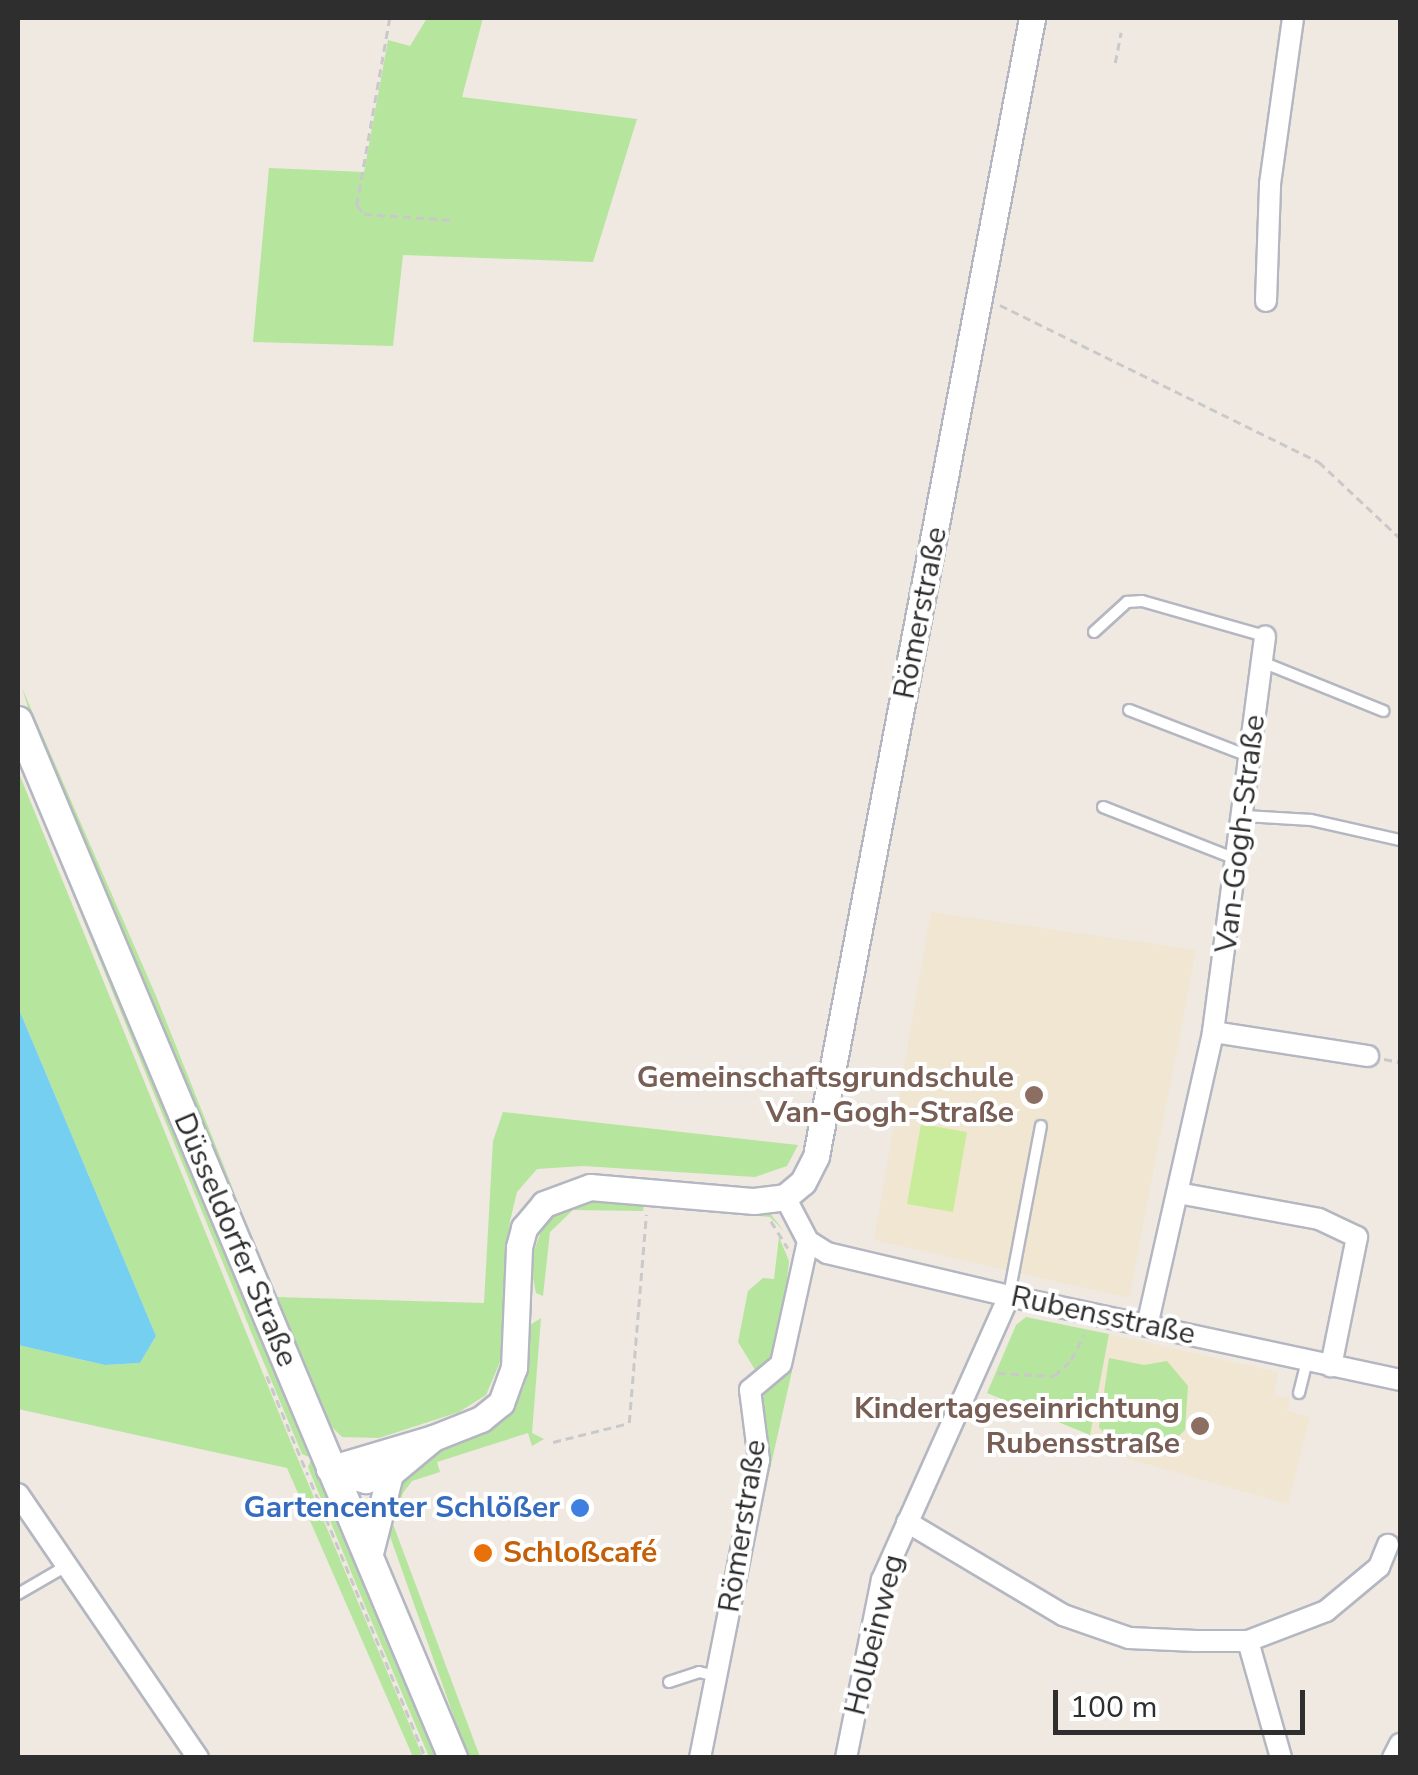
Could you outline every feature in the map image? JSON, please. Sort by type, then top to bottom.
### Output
[{"type":"main road","name":"Düsseldorfer Straße","points":[[18,722],[453,1758]]},
{"type":"street","name":"Römerstraße","points":[[784,1197],[803,1182],[816,1156],[842,1041],[1032,18]]},
{"type":"street","points":[[1266,301],[1270,184],[1293,18]]},
{"type":"street","name":"Van-Gogh-Straße","points":[[1148,1326],[1213,1032],[1240,860],[1265,636]]},
{"type":"street","points":[[1213,1032],[1368,1056]]},
{"type":"street","points":[[329,1468],[433,1438],[481,1419],[512,1385],[519,1247],[524,1228],[544,1204],[590,1187],[754,1201],[784,1197],[806,1251]]},
{"type":"street","points":[[1178,1192],[1319,1219],[1357,1236],[1331,1366]]},
{"type":"street","name":"Römerstraße","points":[[700,1758],[759,1460],[761,1433],[750,1390],[781,1364],[806,1251]]},
{"type":"street","name":"Rubensstraße","points":[[806,1251],[1400,1380]]},
{"type":"street","name":"Holbeinweg","points":[[846,1758],[882,1580],[982,1366],[1008,1296]]},
{"type":"street","points":[[329,1468],[365,1480],[390,1474],[433,1438]]},
{"type":"street","points":[[369,1557],[390,1474]]},
{"type":"street","points":[[18,1494],[198,1758]]},
{"type":"street","points":[[907,1522],[1080,1620],[1129,1638],[1248,1641],[1326,1612],[1379,1568],[1388,1545]]},
{"type":"street","points":[[1248,1641],[1282,1758]]},
{"type":"street","points":[[1393,1758],[1400,1744]]},
{"type":"lane","points":[[1094,632],[1128,602],[1142,601],[1265,636]]},
{"type":"lane","points":[[1262,662],[1384,711]]},
{"type":"lane","points":[[1129,710],[1252,757]]},
{"type":"lane","points":[[1103,807],[1240,860]]},
{"type":"lane","points":[[1245,816],[1311,820],[1400,840]]},
{"type":"lane","points":[[1008,1296],[1041,1126]]},
{"type":"lane","points":[[1299,1393],[1307,1360]]},
{"type":"lane","points":[[18,1594],[68,1564]]},
{"type":"lane","points":[[669,1682],[698,1672],[716,1676]]},
{"type":"path","points":[[390,18],[356,205],[364,214],[451,220]]},
{"type":"path","points":[[1116,64],[1121,32]]},
{"type":"path","points":[[980,296],[1319,462],[1400,538]]},
{"type":"path","points":[[553,1442],[629,1423],[647,1208]]},
{"type":"path","points":[[768,1219],[806,1251]]},
{"type":"path","points":[[982,1366],[1012,1377],[1057,1370],[1082,1343],[1088,1313]]},
{"type":"shaded area","name":"Gemeinschaftsgrundschule Van-Gogh-Straße","points":[[931,912],[1196,950],[1129,1298],[874,1240]]},
{"type":"shaded area","name":"Kindertageseinrichtung Rubensstraße","points":[[1109,1334],[1278,1372],[1274,1395],[1290,1398],[1287,1411],[1310,1417],[1288,1504],[1087,1447]]},
{"type":"green space","points":[[427,18],[483,18],[462,97],[637,119],[593,262],[403,255],[393,346],[253,342],[269,168],[364,172],[388,40],[410,46]]},
{"type":"green space","points":[[22,688],[156,996],[239,1204],[42,752]]},
{"type":"green space","points":[[18,746],[141,1035],[309,1457],[302,1454],[256,1344],[18,760]]},
{"type":"green space","points":[[18,771],[423,1757],[413,1757],[287,1468],[18,1409],[18,1345],[105,1365],[140,1363],[156,1336],[18,1007]]},
{"type":"green space","points":[[503,1112],[798,1145],[787,1166],[755,1177],[583,1166],[537,1169],[517,1192],[510,1221],[500,1362],[486,1395],[459,1412],[379,1438],[342,1437],[328,1423],[275,1297],[484,1303],[493,1141]]},
{"type":"green space","points":[[921,1124],[967,1132],[953,1212],[907,1204]]},
{"type":"green space","points":[[593,1197],[768,1211],[784,1231],[770,1217],[644,1204],[643,1211],[573,1210],[550,1232],[543,1296],[536,1293],[530,1263],[541,1231],[554,1215]]},
{"type":"green space","points":[[779,1237],[789,1261],[785,1299],[771,1363],[757,1373],[738,1342],[748,1291],[763,1278],[774,1279]]},
{"type":"green space","points":[[1026,1317],[1109,1334],[1090,1435],[987,1393],[1016,1325]]},
{"type":"green space","points":[[541,1318],[532,1433],[544,1439],[532,1446],[528,1433],[437,1462],[440,1472],[412,1481],[403,1493],[393,1524],[480,1757],[468,1757],[385,1522],[392,1488],[429,1456],[490,1426],[513,1405],[524,1387],[530,1325]]},
{"type":"green space","points":[[1109,1358],[1144,1365],[1167,1361],[1188,1386],[1185,1430],[1161,1453],[1142,1451],[1125,1439],[1110,1441],[1099,1427]]},
{"type":"green space","points":[[788,1365],[792,1371],[768,1478],[762,1396]]},
{"type":"green space","points":[[311,1460],[436,1757],[429,1757],[368,1613],[308,1467]]},
{"type":"water","points":[[18,1007],[156,1336],[140,1363],[105,1365],[18,1345]]},
{"type":"place","name":"Gemeinschaftsgrundschule Van-Gogh-Straße","points":[[1034,1095]]},
{"type":"place","name":"Kindertageseinrichtung Rubensstraße","points":[[1200,1426]]},
{"type":"place","name":"Gartencenter Schlößer","points":[[580,1508]]},
{"type":"place","name":"Schloßcafé","points":[[483,1553]]}]
